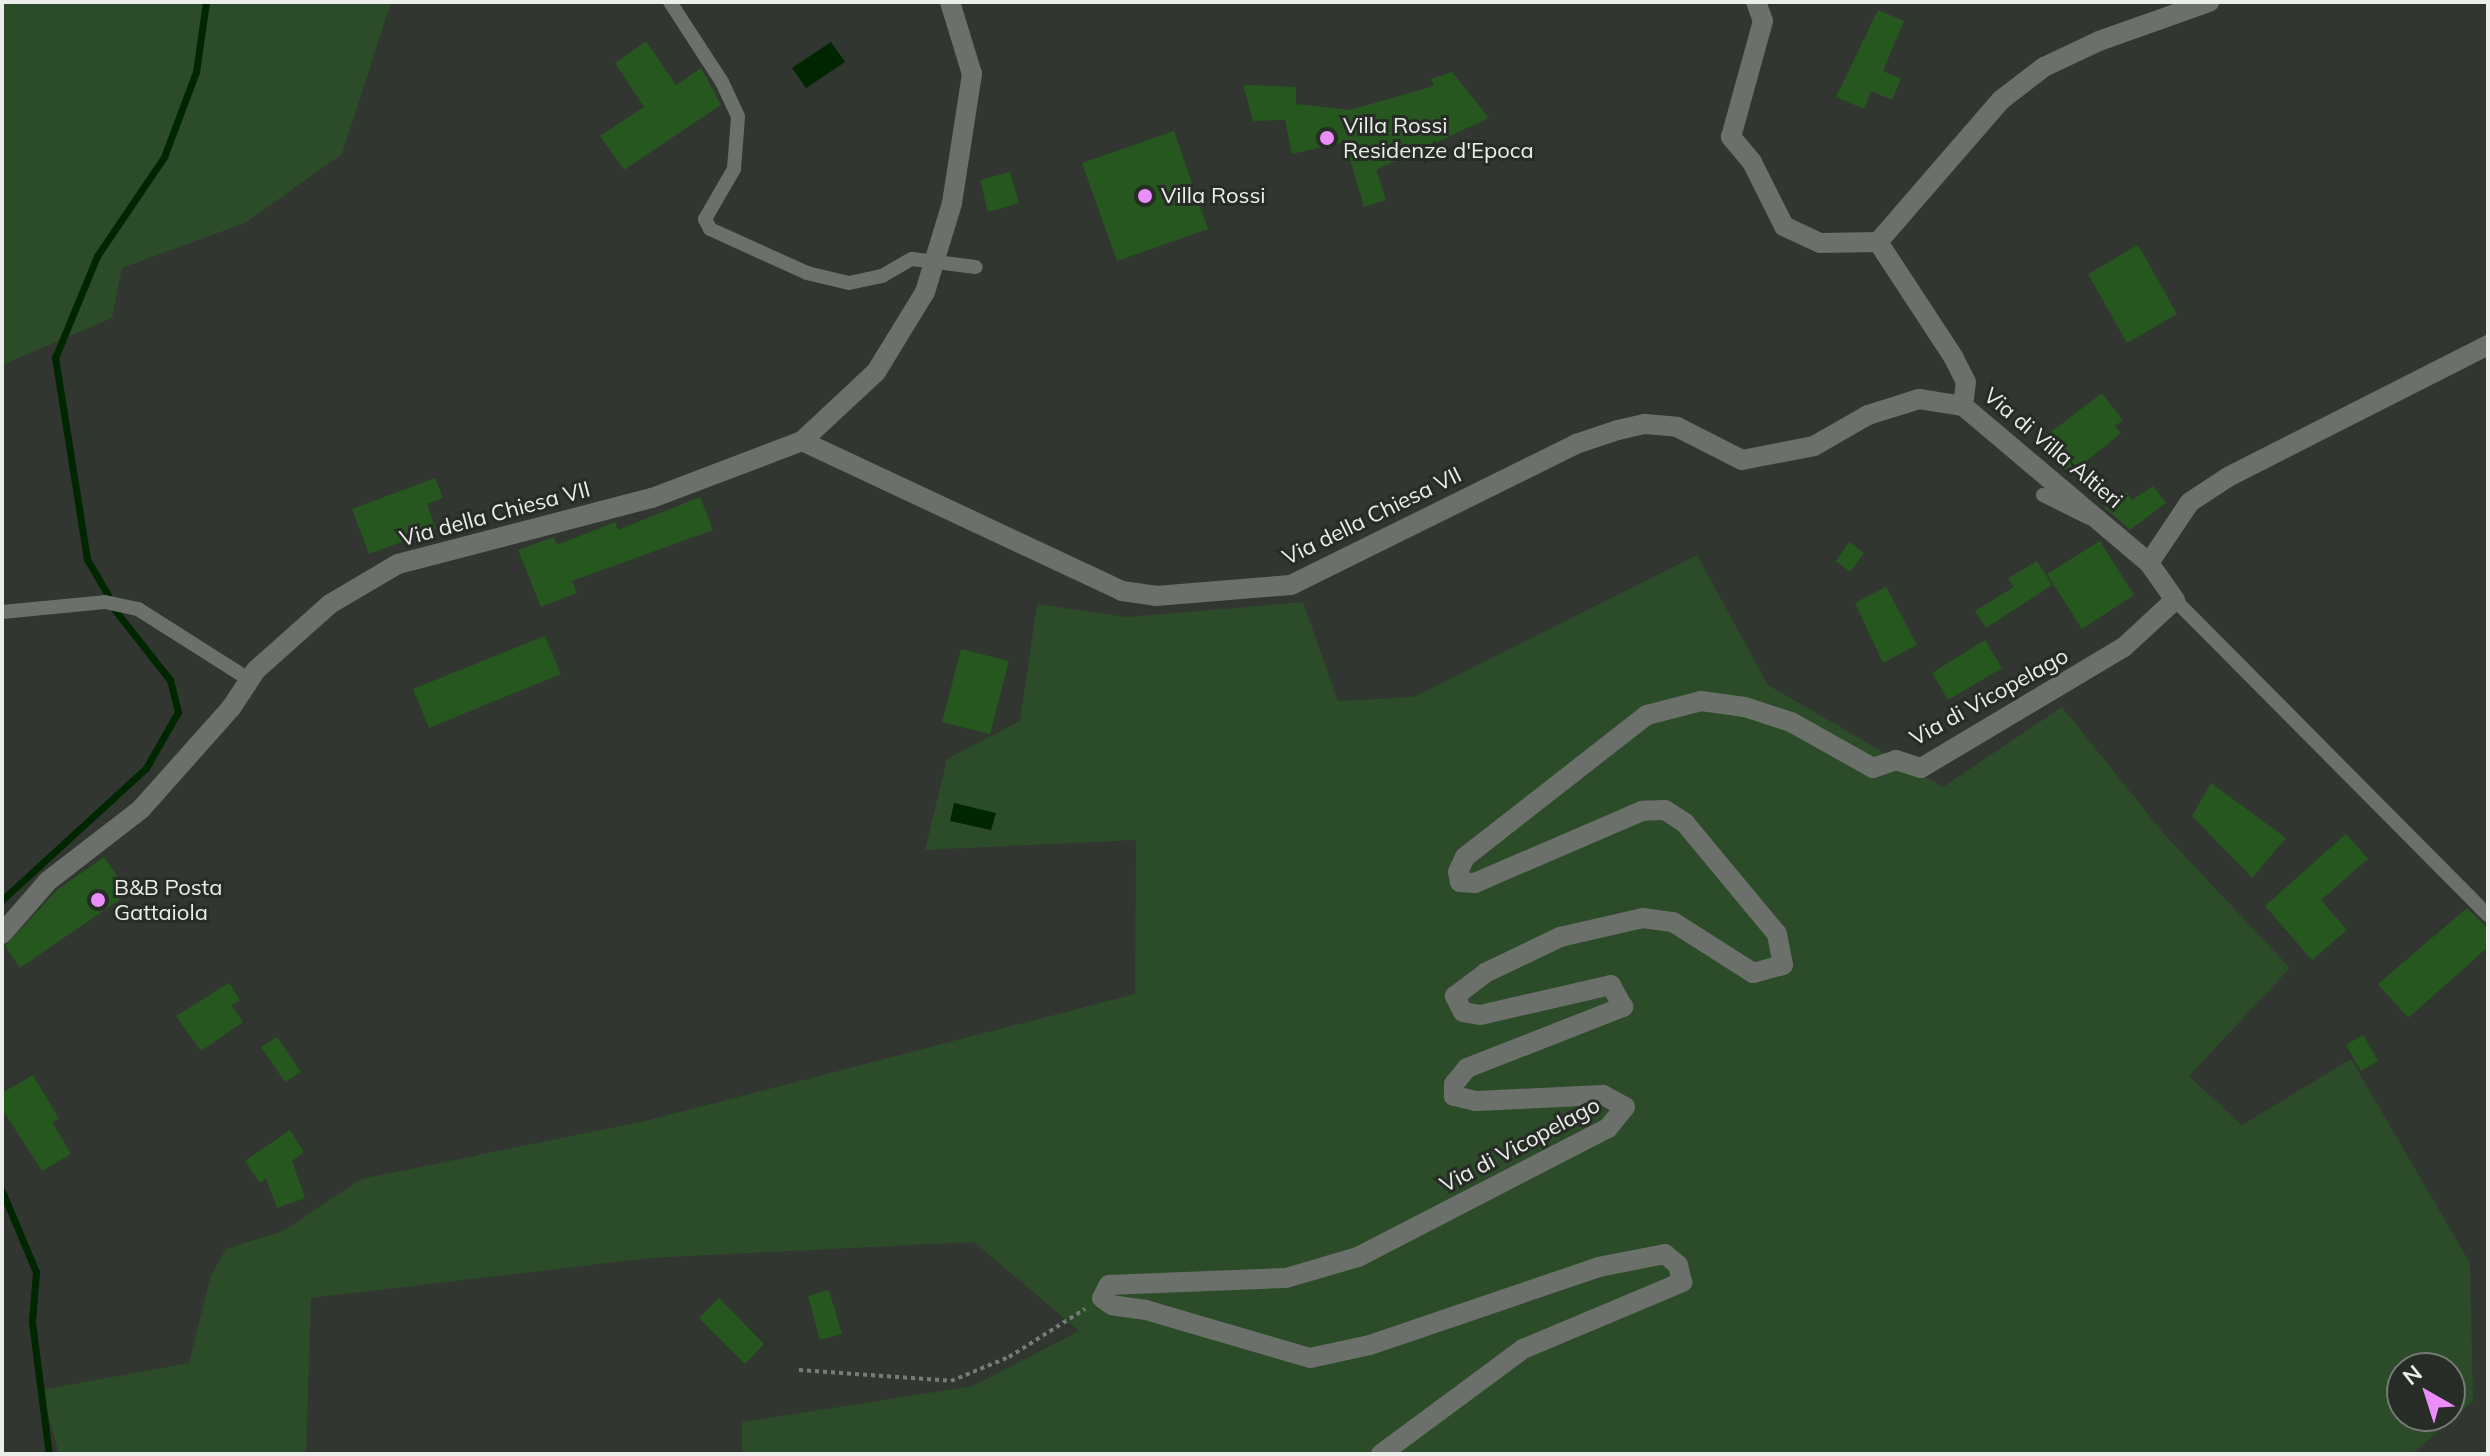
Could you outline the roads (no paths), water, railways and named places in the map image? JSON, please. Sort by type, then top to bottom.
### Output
[{"type":"street","name":"Via della Chiesa VII","points":[[2,934],[48,881],[141,809],[290,635],[398,564],[652,498],[802,441],[876,372],[925,292],[952,203],[972,74],[950,2]]},
{"type":"street","points":[[1756,2],[1763,21],[1731,137],[1752,162],[1784,226],[1820,243],[1878,242],[2001,100],[2072,53],[2173,8],[2209,2]]},
{"type":"street","name":"Via di Villa Altieri","points":[[1878,242],[1954,358],[1966,382],[1963,406],[2149,563]]},
{"type":"street","points":[[2175,600],[2149,563],[2183,510],[2228,477],[2488,345]]},
{"type":"street","name":"Via della Chiesa VII","points":[[802,441],[1122,591],[1156,596],[1291,585],[1550,456],[1618,430],[1645,424],[1677,427],[1742,460],[1814,446],[1868,415],[1919,399],[1963,406]]},
{"type":"street","name":"Via di Vicopelago","points":[[1381,1454],[1523,1349],[1682,1282],[1678,1265],[1665,1254],[1599,1267],[1370,1345],[1310,1358],[1146,1310],[1112,1305],[1102,1298],[1109,1285],[1286,1278],[1358,1257],[1618,1120],[1625,1107],[1603,1095],[1476,1101],[1454,1096],[1454,1084],[1467,1068],[1623,1007],[1611,985],[1480,1015],[1463,1012],[1455,996],[1485,973],[1560,937],[1643,918],[1673,922],[1753,973],[1783,965],[1777,934],[1685,823],[1665,810],[1642,811],[1498,877],[1460,882],[1458,872],[1465,857],[1647,715],[1701,701],[1745,707],[1791,722],[1873,768],[1896,760],[1921,768],[2124,647],[2175,600]]},
{"type":"lane","points":[[670,2],[722,82],[738,117],[734,169],[705,219],[710,229],[807,273],[849,283],[882,276],[912,259],[975,267]]},
{"type":"lane","points":[[2043,495],[2084,518],[2098,517]]},
{"type":"lane","points":[[2175,600],[2488,915]]},
{"type":"lane","points":[[2,612],[105,602],[138,609],[250,680]]},
{"type":"waterway","points":[[108,595],[87,559],[55,358],[97,256],[164,157],[196,72],[206,2]]},
{"type":"waterway","points":[[2,900],[146,768],[178,712],[170,680],[115,610]]},
{"type":"waterway","points":[[2,1191],[36,1272],[32,1322],[49,1454]]},
{"type":"place","name":"Villa Rossi Residenze d'Epoca","points":[[1327,138]]},
{"type":"place","name":"Villa Rossi","points":[[1145,196]]},
{"type":"place","name":"B&B Posta Gattaiola","points":[[98,900]]}]
